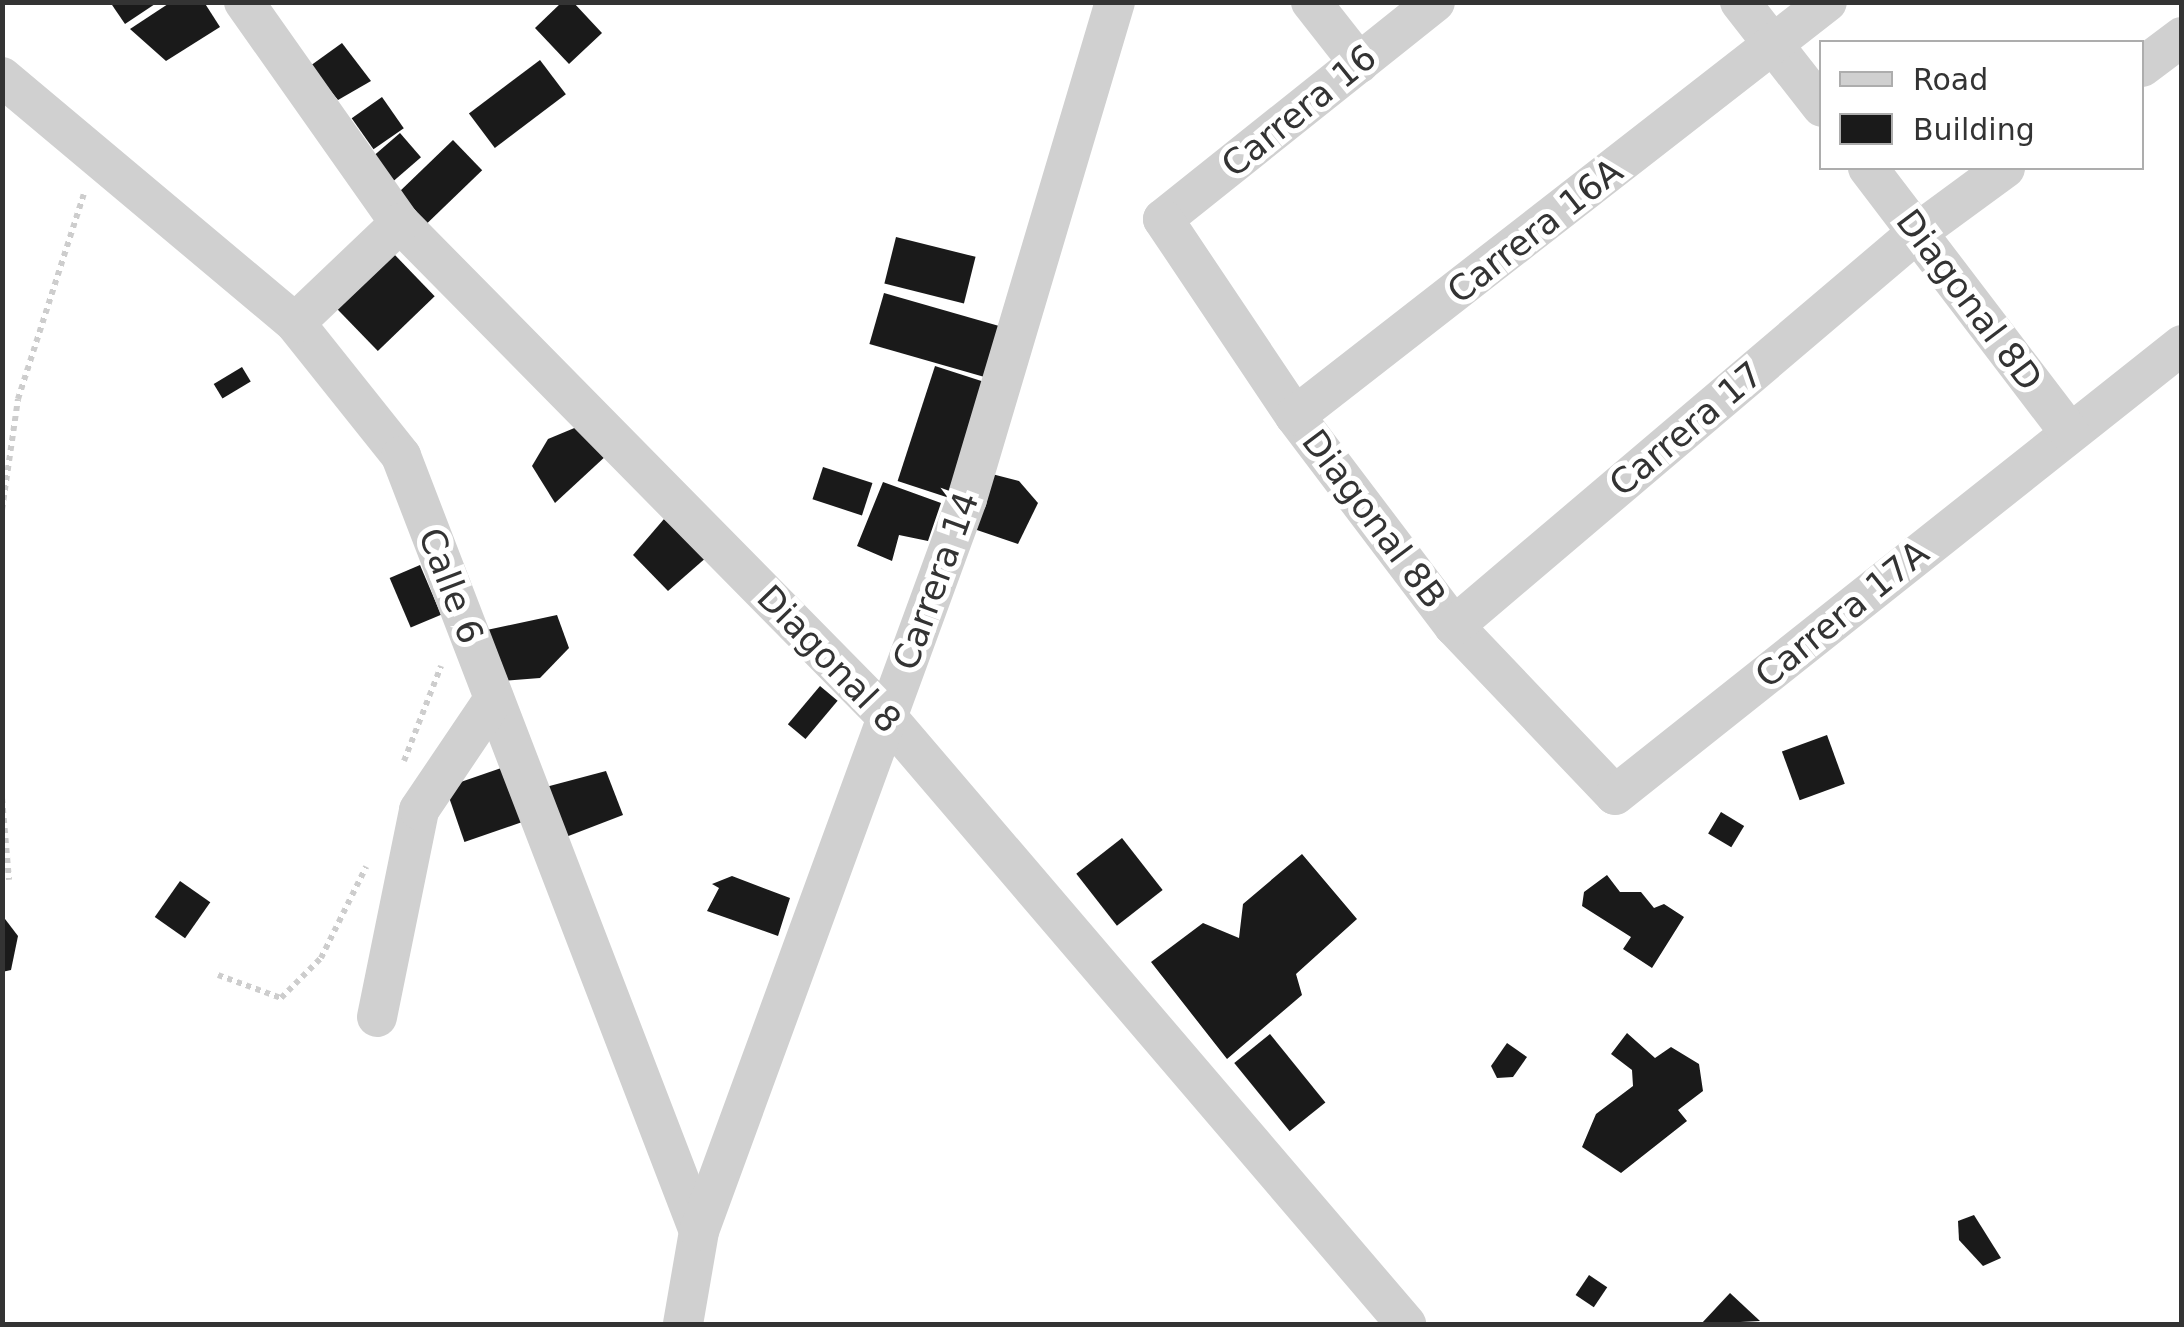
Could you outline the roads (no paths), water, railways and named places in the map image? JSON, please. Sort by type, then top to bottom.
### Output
[{"type":"street","name":"Diagonal 8","points":[[244,2],[400,222],[887,717],[1406,1324]]},
{"type":"street","name":"Carrera 14","points":[[684,1324],[699,1232],[968,499],[1116,2]]},
{"type":"street","points":[[1311,2],[1359,62]]},
{"type":"street","name":"Carrera 16","points":[[1163,219],[1434,2]]},
{"type":"street","points":[[1740,2],[1819,103]]},
{"type":"street","name":"Carrera 16A","points":[[1296,416],[1828,2]]},
{"type":"street","points":[[2144,66],[2182,37]]},
{"type":"street","name":"Calle 6","points":[[2,77],[296,323],[402,456],[699,1232]]},
{"type":"street","name":"Diagonal 8D","points":[[1870,170],[2070,433]]},
{"type":"street","name":"Carrera 17","points":[[1454,626],[1918,232],[2002,170]]},
{"type":"street","name":"Diagonal 8B","points":[[1163,219],[1296,416],[1454,626],[1615,796]]},
{"type":"street","points":[[296,323],[400,222]]},
{"type":"street","name":"Carrera 17A","points":[[1615,796],[2182,345]]},
{"type":"street","points":[[377,1017],[419,810],[494,699]]}]
